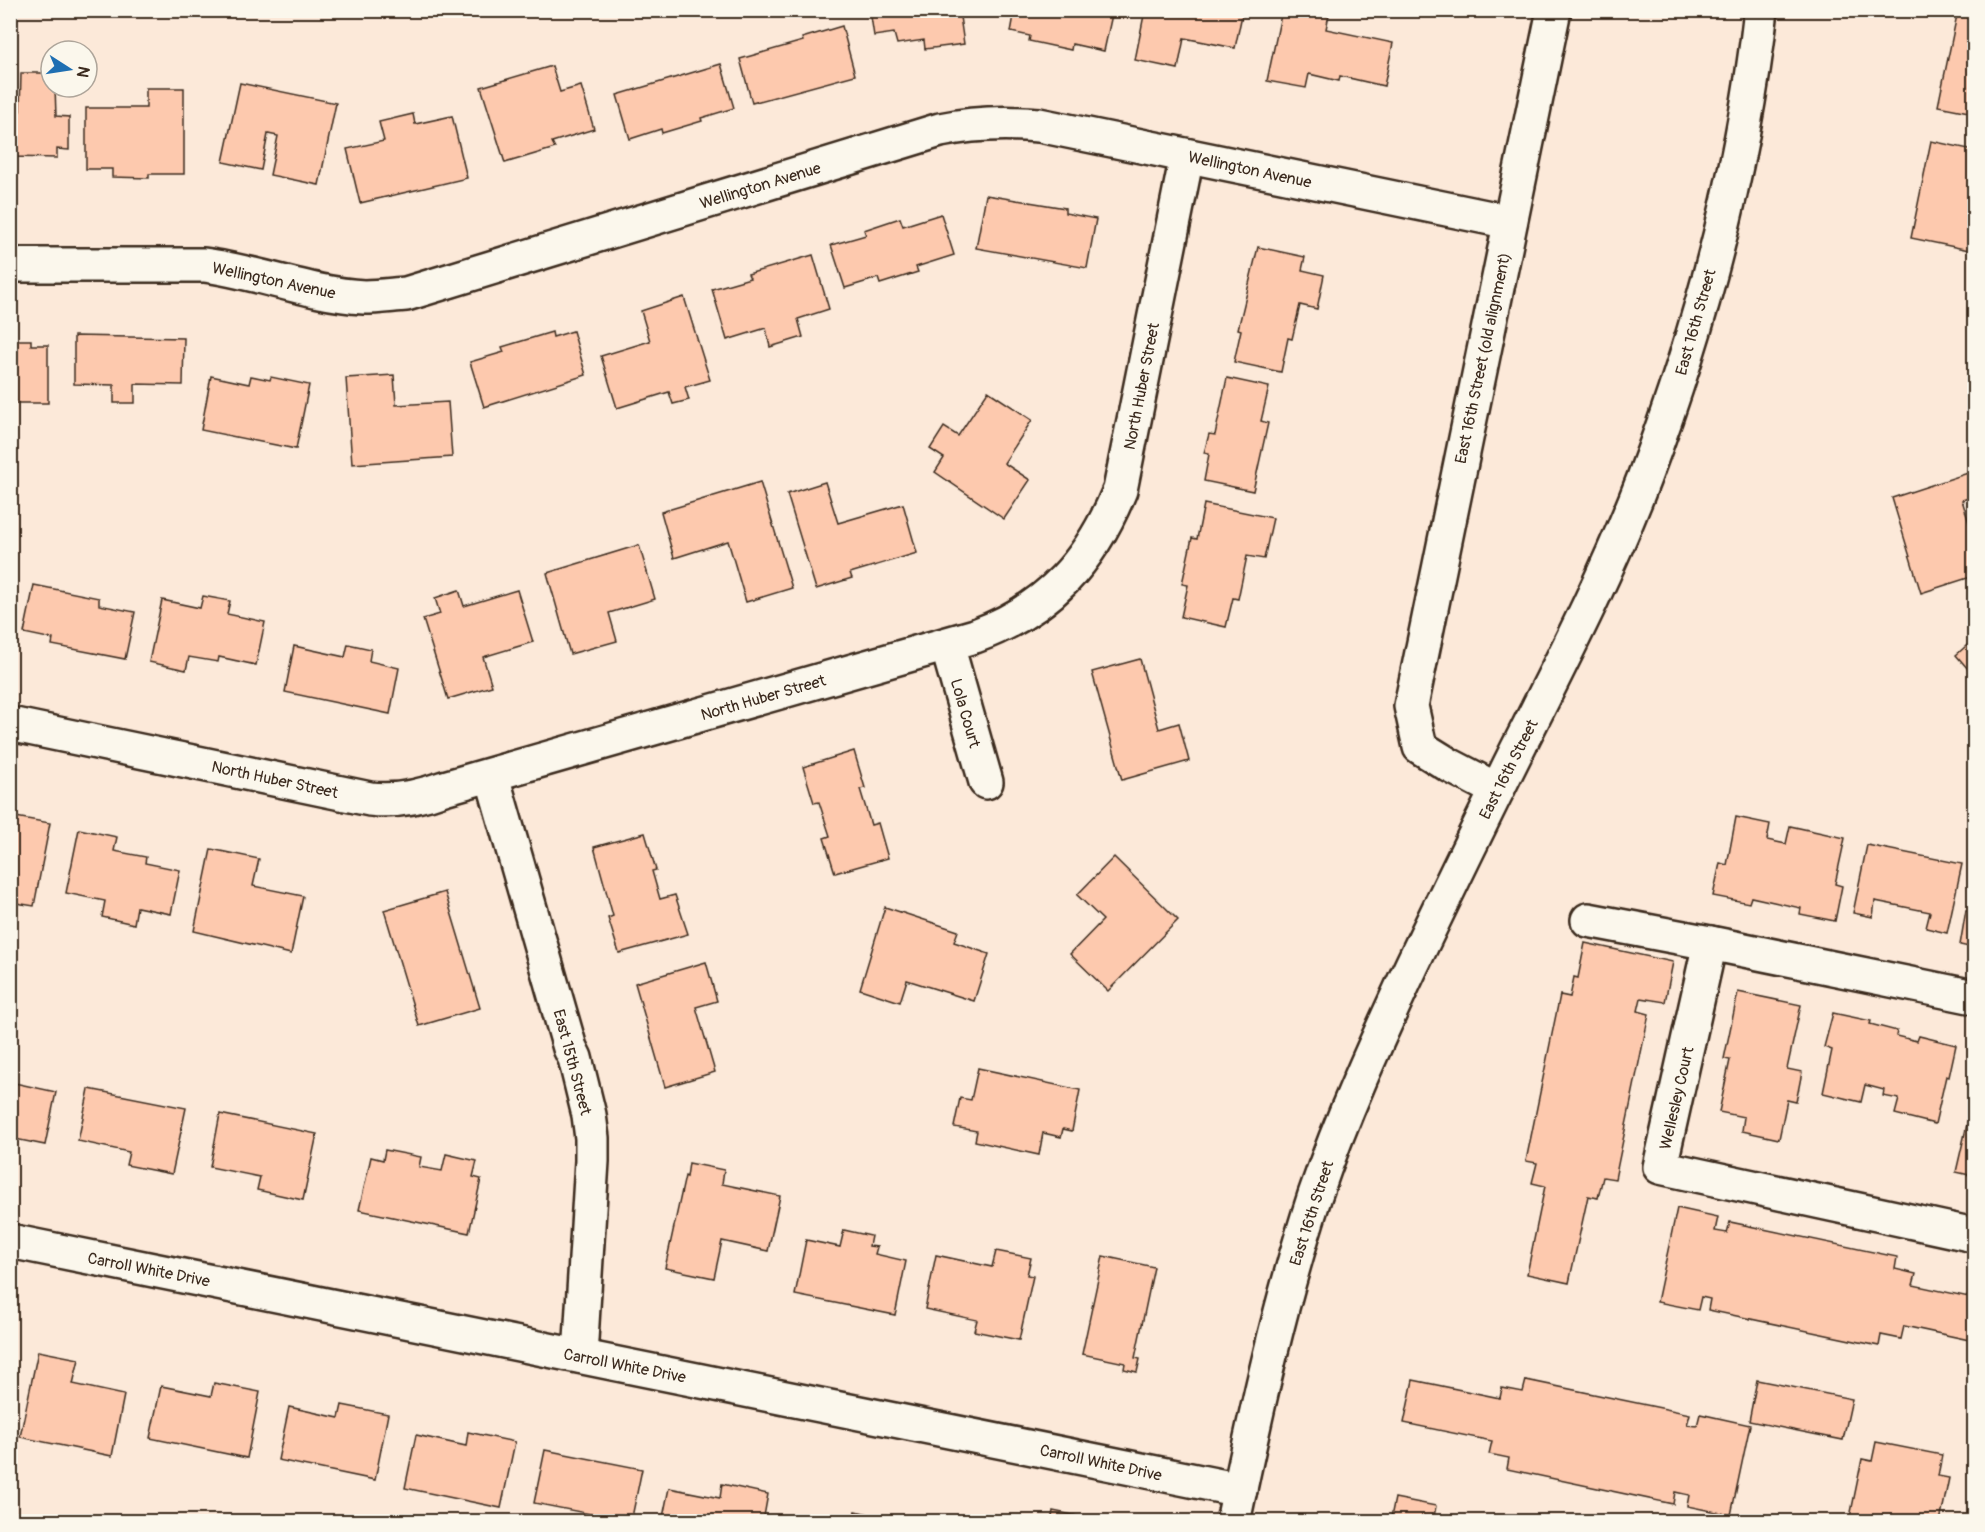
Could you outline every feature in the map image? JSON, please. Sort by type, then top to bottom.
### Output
[{"type":"street","name":"East 16th Street (old alignment)","points":[[1497,790],[1420,747],[1411,706],[1554,10]]},
{"type":"street","name":"East 16th Street","points":[[1237,1506],[1288,1284],[1316,1194],[1358,1086],[1384,1024],[1607,565],[1643,479],[1673,396],[1702,305],[1725,215],[1742,140],[1761,10]]},
{"type":"street","name":"Wellington Avenue","points":[[10,265],[204,265],[334,293],[376,297],[417,291],[940,130],[1000,123],[1039,125],[1510,222]]},
{"type":"street","name":"North Huber Street","points":[[10,724],[380,800],[401,800],[427,795],[444,788],[990,631],[1020,616],[1058,586],[1090,549],[1108,520],[1120,490],[1187,156]]},
{"type":"street","name":"Lola Court","points":[[947,645],[986,782]]},
{"type":"street","name":"East 15th Street","points":[[492,776],[570,1048],[575,1058],[589,1115],[592,1161],[580,1356]]},
{"type":"street","points":[[1588,920],[1974,997]]},
{"type":"street","name":"Wellesley Court","points":[[1710,943],[1660,1167],[1974,1235]]},
{"type":"street","name":"Carroll White Drive","points":[[10,1241],[580,1356],[1237,1506]]},
{"type":"building","points":[[870,10],[959,10],[964,44],[925,49],[924,40],[897,44],[894,33],[874,36]]},
{"type":"building","points":[[1015,10],[1113,10],[1104,51],[1072,44],[1071,50],[1029,41],[1030,36],[1011,32]]},
{"type":"building","points":[[1145,10],[1243,10],[1235,48],[1184,38],[1178,69],[1135,60]]},
{"type":"building","points":[[1282,10],[1330,10],[1326,29],[1393,43],[1384,86],[1340,76],[1339,81],[1309,74],[1306,88],[1267,81]]},
{"type":"building","points":[[1958,10],[1974,12],[1974,113],[1938,106]]},
{"type":"building","points":[[842,26],[855,75],[752,103],[740,59],[803,41],[802,38]]},
{"type":"building","points":[[721,64],[734,108],[662,133],[661,129],[630,139],[617,95]]},
{"type":"building","points":[[552,66],[560,92],[581,86],[594,129],[552,142],[555,148],[505,163],[481,87]]},
{"type":"building","points":[[21,73],[39,73],[39,99],[55,99],[56,116],[69,117],[69,150],[57,149],[57,158],[10,157],[10,111],[20,111]]},
{"type":"building","points":[[240,83],[336,103],[319,185],[270,175],[278,136],[268,134],[261,170],[223,162]]},
{"type":"building","points":[[146,88],[184,88],[184,174],[149,174],[149,178],[112,177],[112,169],[86,169],[86,108],[146,108]]},
{"type":"building","points":[[413,114],[415,124],[452,116],[467,178],[360,203],[347,149],[384,141],[379,122]]},
{"type":"building","points":[[1931,141],[1974,150],[1974,251],[1911,238]]},
{"type":"building","points":[[986,195],[1065,208],[1065,213],[1096,219],[1087,268],[976,248]]},
{"type":"building","points":[[941,214],[954,255],[916,267],[918,272],[880,284],[878,278],[845,288],[831,245],[866,235],[864,230],[900,218],[903,226]]},
{"type":"building","points":[[1258,247],[1305,257],[1302,270],[1324,275],[1317,309],[1300,305],[1292,339],[1288,338],[1281,372],[1234,362],[1241,330],[1238,329]]},
{"type":"building","points":[[813,255],[829,309],[798,319],[803,337],[770,347],[766,328],[727,340],[712,289],[750,278],[748,274]]},
{"type":"building","points":[[684,297],[710,380],[685,387],[689,400],[673,404],[669,392],[617,408],[601,356],[650,341],[641,311]]},
{"type":"building","points":[[573,331],[586,375],[484,407],[470,362],[504,352],[502,347],[552,332],[553,337]]},
{"type":"building","points":[[74,336],[184,338],[183,385],[135,384],[135,403],[114,403],[114,385],[74,384]]},
{"type":"building","points":[[10,340],[31,340],[31,345],[48,345],[48,403],[10,403]]},
{"type":"building","points":[[394,375],[396,405],[448,402],[452,457],[352,464],[346,378]]},
{"type":"building","points":[[211,376],[249,384],[251,376],[270,380],[271,377],[309,385],[296,449],[201,430]]},
{"type":"building","points":[[1227,378],[1269,387],[1261,421],[1268,423],[1253,491],[1204,481],[1209,454],[1204,453],[1209,434],[1215,435]]},
{"type":"building","points":[[988,391],[1032,420],[1004,463],[1030,480],[1004,519],[935,472],[944,458],[930,449],[944,427],[958,436]]},
{"type":"building","points":[[1974,471],[1974,508],[1972,509],[1969,498],[1962,500],[1974,539],[1974,576],[1921,593],[1892,498]]},
{"type":"building","points":[[760,482],[792,588],[746,602],[728,541],[674,558],[661,512]]},
{"type":"building","points":[[825,482],[838,523],[903,504],[917,553],[850,573],[852,578],[816,589],[787,494]]},
{"type":"building","points":[[1204,504],[1273,518],[1264,559],[1247,556],[1238,599],[1233,598],[1226,627],[1181,617],[1188,585],[1182,584],[1192,538],[1197,539]]},
{"type":"building","points":[[639,545],[655,599],[609,613],[617,641],[570,654],[547,573]]},
{"type":"building","points":[[34,585],[99,598],[99,605],[135,612],[125,659],[52,645],[53,639],[24,633]]},
{"type":"building","points":[[459,590],[464,606],[517,590],[533,642],[483,657],[492,686],[448,699],[423,619],[440,614],[435,598]]},
{"type":"building","points":[[203,596],[230,601],[227,614],[265,622],[256,665],[219,657],[218,662],[189,657],[186,670],[149,662],[162,600],[200,608]]},
{"type":"building","points":[[1974,639],[1974,676],[1956,655]]},
{"type":"building","points":[[348,644],[371,649],[369,661],[399,668],[390,714],[285,692],[294,646],[345,657]]},
{"type":"building","points":[[1140,659],[1159,729],[1179,723],[1189,761],[1122,780],[1092,672]]},
{"type":"building","points":[[854,751],[865,788],[860,789],[871,825],[878,823],[888,858],[835,873],[824,838],[830,836],[819,802],[814,803],[803,767]]},
{"type":"building","points":[[10,816],[50,823],[34,906],[10,902]]},
{"type":"building","points":[[1736,817],[1770,824],[1767,840],[1786,844],[1790,826],[1845,838],[1835,884],[1842,886],[1835,921],[1800,914],[1801,908],[1751,897],[1749,903],[1713,896],[1720,863],[1727,865]]},
{"type":"building","points":[[79,829],[117,837],[114,851],[146,857],[145,863],[180,870],[171,914],[137,907],[134,924],[102,917],[105,901],[66,893]]},
{"type":"building","points":[[645,833],[656,870],[652,871],[660,899],[675,895],[688,934],[619,953],[608,918],[613,916],[594,847]]},
{"type":"building","points":[[1867,845],[1962,864],[1947,933],[1926,928],[1930,912],[1875,901],[1873,917],[1853,913]]},
{"type":"building","points":[[211,849],[259,859],[253,886],[303,896],[291,954],[194,931]]},
{"type":"building","points":[[1114,857],[1178,920],[1108,991],[1070,954],[1103,920],[1077,895]]},
{"type":"building","points":[[445,892],[480,1008],[419,1026],[384,910]]},
{"type":"building","points":[[885,907],[958,931],[954,942],[989,954],[974,1001],[907,980],[900,1002],[860,989]]},
{"type":"building","points":[[1966,910],[1974,912],[1974,948],[1960,945]]},
{"type":"building","points":[[1585,943],[1673,962],[1665,1002],[1641,998],[1638,1011],[1649,1014],[1615,1179],[1603,1177],[1598,1198],[1588,1196],[1569,1283],[1527,1274],[1545,1186],[1532,1183],[1537,1163],[1526,1161],[1560,995],[1570,997],[1574,977],[1578,978]]},
{"type":"building","points":[[706,962],[717,1001],[696,1007],[715,1072],[665,1087],[635,983]]},
{"type":"building","points":[[1738,992],[1801,1005],[1787,1069],[1802,1072],[1796,1102],[1787,1100],[1779,1139],[1742,1131],[1744,1117],[1719,1112],[1730,1060],[1724,1059]]},
{"type":"building","points":[[1833,1013],[1871,1021],[1870,1024],[1897,1031],[1896,1036],[1917,1041],[1919,1036],[1956,1045],[1935,1124],[1895,1114],[1899,1099],[1883,1096],[1884,1090],[1865,1085],[1861,1102],[1823,1093],[1832,1050],[1824,1047]]},
{"type":"building","points":[[978,1068],[1080,1090],[1072,1131],[1063,1129],[1061,1137],[1043,1133],[1039,1155],[975,1141],[977,1131],[954,1127],[960,1098],[971,1100]]},
{"type":"building","points":[[10,1082],[56,1092],[45,1145],[10,1138]]},
{"type":"building","points":[[89,1089],[186,1108],[172,1174],[126,1165],[129,1152],[78,1141]]},
{"type":"building","points":[[1971,1107],[1974,1108],[1974,1176],[1956,1172]]},
{"type":"building","points":[[220,1114],[317,1134],[303,1200],[257,1190],[260,1177],[210,1167]]},
{"type":"building","points":[[385,1150],[421,1157],[419,1167],[442,1171],[446,1154],[477,1161],[473,1177],[481,1179],[469,1233],[359,1210],[371,1157],[383,1160]]},
{"type":"building","points":[[689,1163],[724,1170],[722,1184],[780,1196],[768,1251],[722,1241],[714,1278],[665,1268]]},
{"type":"building","points":[[1677,1208],[1718,1217],[1715,1231],[1727,1233],[1730,1222],[1897,1257],[1895,1269],[1916,1274],[1913,1285],[1974,1298],[1974,1341],[1904,1326],[1901,1339],[1881,1335],[1879,1346],[1708,1310],[1710,1299],[1701,1297],[1698,1310],[1657,1302]]},
{"type":"building","points":[[844,1230],[871,1236],[869,1246],[877,1247],[875,1254],[906,1261],[895,1315],[795,1295],[806,1240],[840,1247]]},
{"type":"building","points":[[996,1251],[1031,1258],[1027,1275],[1033,1276],[1019,1340],[974,1331],[977,1320],[925,1309],[936,1255],[992,1267]]},
{"type":"building","points":[[1103,1256],[1154,1267],[1135,1358],[1140,1359],[1137,1372],[1124,1369],[1125,1363],[1082,1354]]},
{"type":"building","points":[[38,1351],[79,1359],[73,1384],[124,1395],[112,1456],[20,1437]]},
{"type":"building","points":[[1413,1380],[1500,1398],[1502,1388],[1523,1392],[1526,1380],[1690,1414],[1687,1425],[1697,1426],[1700,1414],[1750,1425],[1731,1515],[1687,1506],[1689,1495],[1675,1492],[1673,1504],[1507,1469],[1509,1458],[1489,1454],[1492,1441],[1404,1423]]},
{"type":"building","points":[[1757,1380],[1852,1399],[1843,1440],[1749,1421]]},
{"type":"building","points":[[214,1383],[260,1392],[247,1458],[150,1438],[161,1386],[211,1396]]},
{"type":"building","points":[[342,1405],[388,1414],[375,1480],[278,1460],[289,1407],[339,1418]]},
{"type":"building","points":[[468,1432],[515,1442],[501,1508],[405,1488],[416,1435],[466,1446]]},
{"type":"building","points":[[1876,1442],[1942,1455],[1938,1476],[1949,1478],[1940,1522],[1849,1522],[1862,1459],[1872,1461]]},
{"type":"building","points":[[545,1450],[642,1469],[631,1522],[600,1522],[601,1516],[534,1503]]},
{"type":"building","points":[[722,1484],[768,1494],[763,1522],[662,1522],[669,1488],[720,1498]]},
{"type":"building","points":[[1395,1498],[1436,1506],[1433,1522],[1390,1522]]},
{"type":"building","points":[[855,1511],[902,1521],[853,1522]]},
{"type":"building","points":[[1053,1511],[1098,1520],[1098,1522],[1051,1522]]},
{"type":"building","points":[[802,1514],[838,1522],[801,1522]]}]
